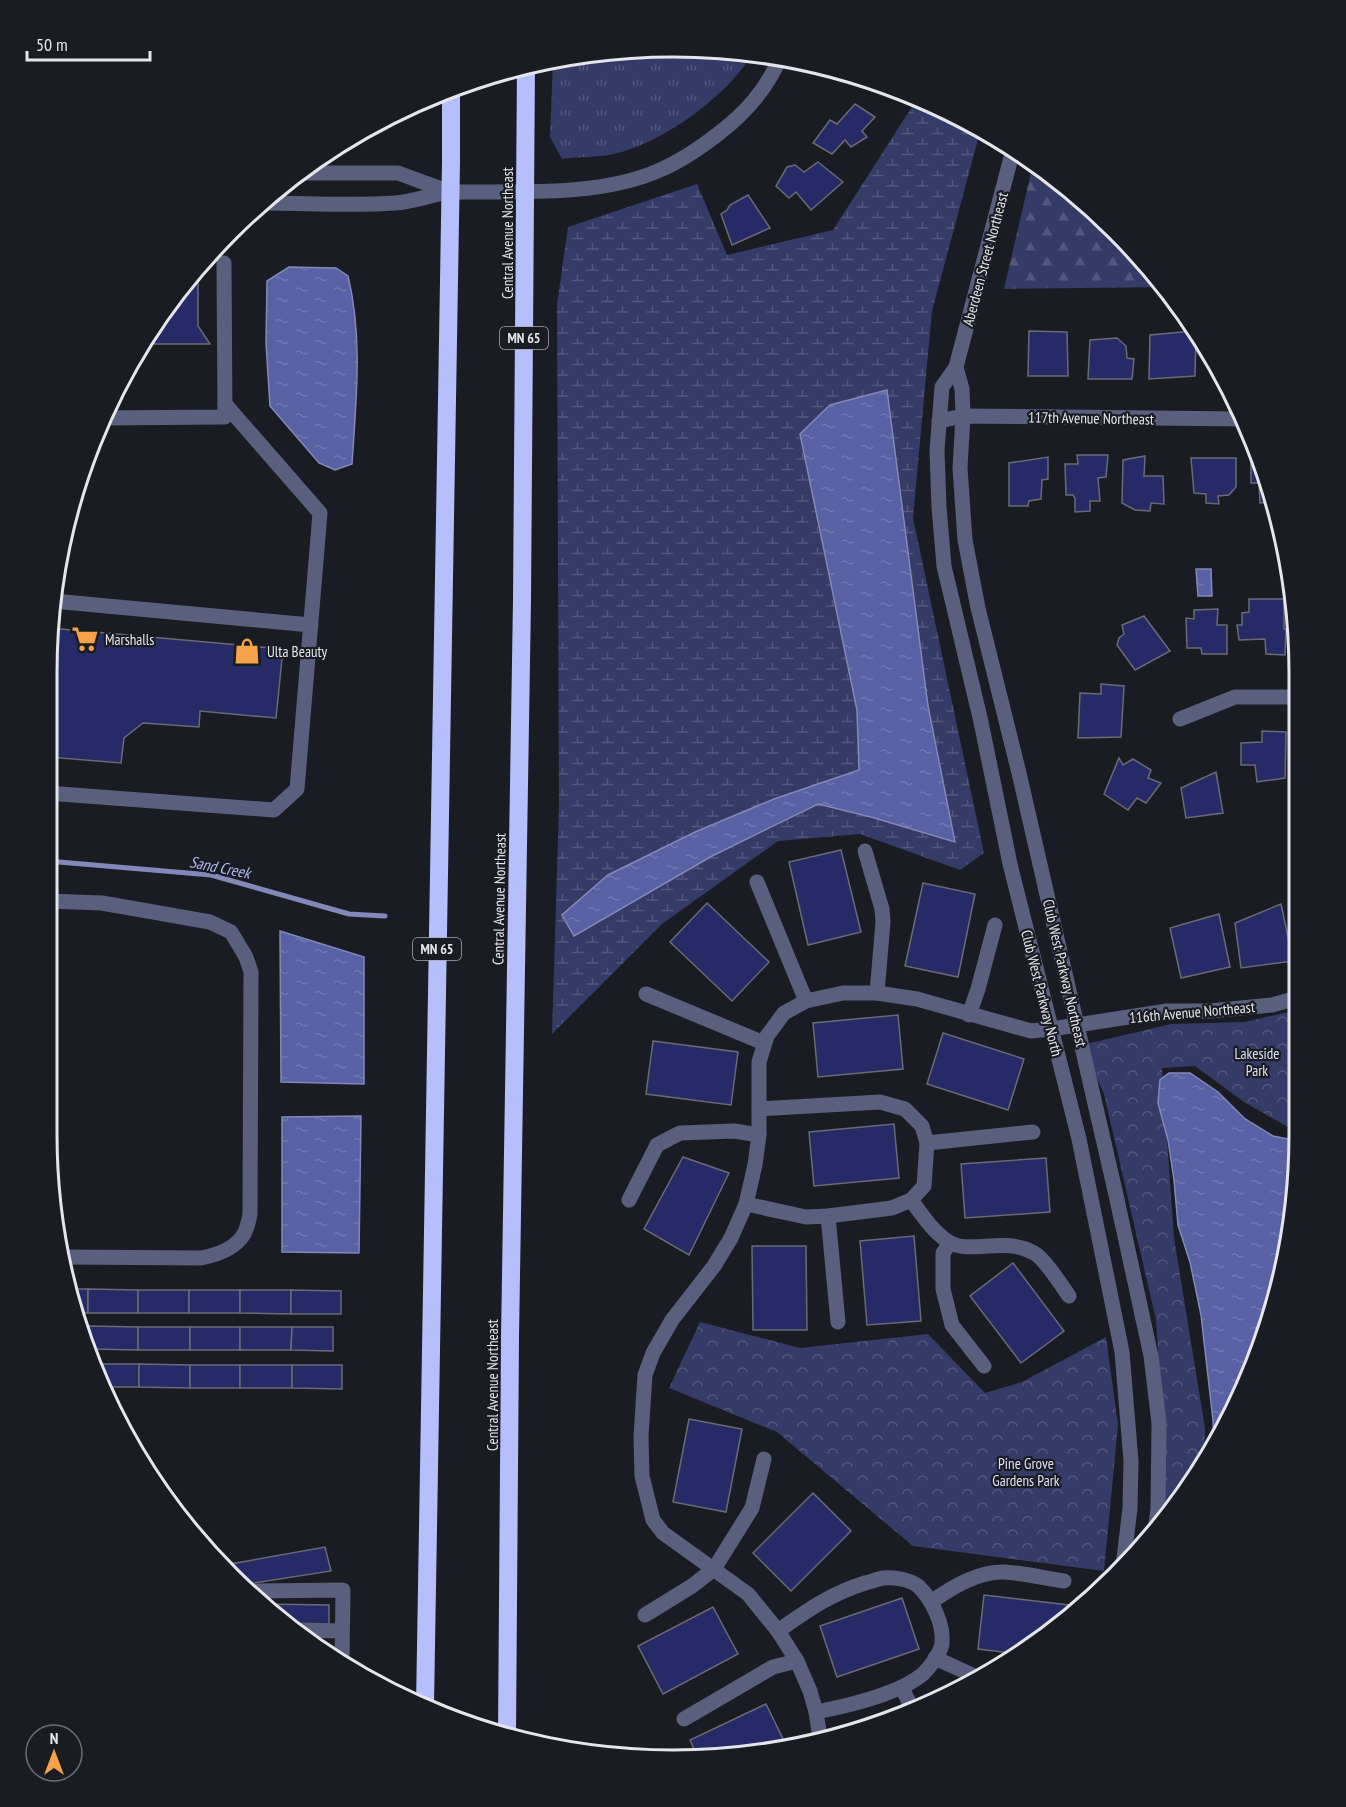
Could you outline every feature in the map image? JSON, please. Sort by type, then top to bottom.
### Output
[{"type":"highway","name":"Central Avenue Northeast","points":[[507,1727],[510,1348],[522,611],[526,75]]},
{"type":"highway","name":"MN 65","points":[[425,1697],[451,99]]},
{"type":"street","points":[[276,202],[397,203],[450,192],[525,193],[606,185],[636,179],[680,160],[728,126],[751,104],[771,79],[777,66]]},
{"type":"street","name":"Aberdeen Street Northeast","points":[[939,421],[942,387],[956,368],[1011,158]]},
{"type":"street","points":[[314,173],[398,173],[450,192]]},
{"type":"street","points":[[113,418],[225,417],[224,263]]},
{"type":"street","name":"Aberdeen Street Northeast","points":[[956,368],[962,388],[963,416]]},
{"type":"street","points":[[57,794],[274,810],[297,789],[320,513],[225,404]]},
{"type":"street","name":"117th Avenue Northeast","points":[[939,421],[963,416],[1233,419]]},
{"type":"street","name":"Club West Parkway Northeast","points":[[963,416],[960,468],[965,540],[978,608],[1077,1024],[1150,1356],[1159,1423],[1157,1515]]},
{"type":"street","name":"Club West Parkway North","points":[[939,421],[937,450],[944,566],[981,722],[1010,864],[1079,1139],[1122,1352],[1131,1461],[1130,1508],[1125,1553]]},
{"type":"street","points":[[61,602],[311,625]]},
{"type":"street","points":[[1180,719],[1235,697],[1289,698]]},
{"type":"street","points":[[865,851],[882,909],[877,993]]},
{"type":"street","points":[[758,882],[806,1001],[784,1013],[764,1043],[759,1062],[759,1136],[756,1165],[746,1204],[731,1238],[714,1266],[672,1320],[653,1353],[645,1375],[641,1436],[642,1476],[653,1520],[663,1533],[748,1594],[778,1631],[797,1661],[810,1691],[819,1732]]},
{"type":"street","points":[[57,901],[102,903],[210,922],[231,932],[246,957],[251,972],[250,1214],[244,1234],[218,1255],[201,1258],[70,1257]]},
{"type":"street","points":[[969,1015],[995,925]]},
{"type":"street","name":"116th Avenue Northeast","points":[[806,1001],[843,993],[877,993],[917,999],[1031,1031],[1167,1011],[1210,1011],[1272,1005],[1289,1000]]},
{"type":"street","points":[[646,994],[764,1043]]},
{"type":"street","points":[[746,1204],[806,1216],[828,1216],[892,1208],[911,1200],[924,1186],[927,1143],[922,1126],[905,1109],[880,1101],[759,1109]]},
{"type":"street","points":[[629,1200],[657,1145],[680,1133],[734,1131],[759,1136]]},
{"type":"street","points":[[927,1143],[1033,1132]]},
{"type":"street","points":[[911,1200],[931,1226],[950,1242],[965,1247],[1000,1244],[1019,1246],[1037,1254],[1069,1296]]},
{"type":"street","points":[[828,1216],[838,1322]]},
{"type":"street","points":[[950,1242],[943,1253],[943,1288],[952,1325],[984,1366]]},
{"type":"street","points":[[645,1615],[692,1586],[714,1569],[752,1508],[764,1459]]},
{"type":"street","points":[[931,1602],[978,1576],[989,1574],[1003,1572],[1064,1581]]},
{"type":"street","points":[[778,1631],[818,1602],[847,1589],[882,1578],[900,1579],[916,1585],[931,1602],[941,1631],[942,1644],[924,1673],[902,1688],[841,1707],[816,1712]]},
{"type":"street","points":[[260,1591],[343,1590],[342,1653]]},
{"type":"street","points":[[308,1630],[342,1631]]},
{"type":"street","points":[[935,1658],[969,1673]]},
{"type":"street","points":[[684,1719],[772,1667],[797,1661]]},
{"type":"street","points":[[902,1688],[909,1703]]},
{"type":"green space","points":[[633,58],[713,58],[747,61],[710,102],[691,117],[629,150],[609,155],[562,159],[550,137],[553,69]]},
{"type":"green space","points":[[913,106],[978,139],[932,311],[913,518],[984,853],[960,870],[860,834],[778,841],[662,924],[552,1034],[559,805],[557,305],[568,227],[697,184],[727,255],[833,230]]},
{"type":"green space","points":[[1031,172],[1109,237],[1153,287],[1004,289]]},
{"type":"green space","name":"Lakeside Park","points":[[1289,1012],[1289,1128],[1244,1102],[1195,1066],[1162,1068],[1174,1238],[1205,1428],[1205,1444],[1162,1508],[1166,1470],[1156,1320],[1104,1094],[1082,1045],[1171,1024],[1245,1022]]},
{"type":"green space","name":"Pine Grove Gardens Park","points":[[700,1322],[800,1348],[928,1334],[985,1393],[1022,1382],[1106,1337],[1118,1425],[1104,1571],[913,1546],[777,1432],[669,1388]]},
{"type":"water","points":[[289,267],[336,268],[348,276],[353,299],[357,346],[354,440],[352,464],[335,470],[319,463],[270,406],[266,343],[267,281]]},
{"type":"water","points":[[887,390],[928,706],[955,842],[818,804],[712,856],[574,936],[562,915],[608,875],[695,832],[774,799],[859,770],[857,710],[800,434],[830,405]]},
{"type":"water","points":[[1196,569],[1211,569],[1212,596],[1198,596]]},
{"type":"water","points":[[280,931],[364,957],[364,1084],[281,1082]]},
{"type":"water","points":[[1169,1073],[1190,1073],[1218,1092],[1245,1119],[1273,1136],[1289,1139],[1284,1214],[1268,1293],[1242,1370],[1213,1428],[1201,1315],[1190,1262],[1178,1225],[1168,1140],[1158,1103],[1160,1080]]},
{"type":"water","points":[[361,1116],[359,1253],[282,1252],[282,1117]]},
{"type":"building","points":[[855,104],[875,117],[862,131],[867,137],[851,147],[845,140],[832,154],[813,143],[830,120],[837,124]]},
{"type":"building","points":[[818,162],[843,182],[811,210],[796,192],[789,198],[776,186],[787,167],[795,165],[804,172]]},
{"type":"building","points":[[748,195],[770,228],[732,245],[721,214],[730,205]]},
{"type":"building","points":[[198,281],[198,326],[210,344],[154,344],[184,298]]},
{"type":"building","points":[[1029,331],[1067,332],[1068,376],[1028,376]]},
{"type":"building","points":[[1185,332],[1196,348],[1195,376],[1149,379],[1150,335]]},
{"type":"building","points":[[1117,338],[1126,346],[1127,358],[1134,359],[1132,379],[1088,379],[1090,340]]},
{"type":"building","points":[[1077,455],[1108,455],[1106,477],[1098,478],[1100,501],[1090,501],[1090,511],[1075,512],[1073,495],[1066,495],[1065,464],[1078,464]]},
{"type":"building","points":[[1145,456],[1144,476],[1163,476],[1164,504],[1151,503],[1150,511],[1135,510],[1122,503],[1123,460]]},
{"type":"building","points":[[1048,457],[1048,479],[1042,480],[1041,499],[1029,501],[1028,506],[1009,506],[1009,463]]},
{"type":"building","points":[[1191,458],[1236,458],[1236,487],[1229,495],[1218,496],[1219,504],[1206,503],[1206,494],[1194,493]]},
{"type":"building","points":[[1251,461],[1258,483],[1251,483]]},
{"type":"building","points":[[1259,485],[1264,503],[1260,503]]},
{"type":"building","points":[[1249,599],[1284,599],[1285,655],[1266,654],[1265,639],[1239,640],[1237,625],[1242,625],[1242,613],[1249,612]]},
{"type":"building","points":[[1218,609],[1217,625],[1227,625],[1227,654],[1202,654],[1201,648],[1187,648],[1186,618],[1194,619],[1194,610]]},
{"type":"building","points":[[1144,616],[1170,651],[1135,670],[1117,645],[1119,638],[1124,634],[1122,625]]},
{"type":"building","points":[[58,629],[283,649],[276,718],[200,711],[199,727],[143,723],[124,738],[121,763],[57,758]]},
{"type":"building","points":[[1101,684],[1124,686],[1121,737],[1078,738],[1080,693],[1101,694]]},
{"type":"building","points":[[1262,731],[1286,732],[1285,778],[1257,782],[1255,765],[1241,765],[1241,743],[1262,742]]},
{"type":"building","points":[[1119,758],[1123,765],[1133,759],[1151,770],[1148,778],[1161,783],[1146,803],[1137,798],[1128,810],[1104,794]]},
{"type":"building","points":[[1216,772],[1223,813],[1186,818],[1181,788]]},
{"type":"building","points":[[841,850],[861,932],[808,945],[789,862]]},
{"type":"building","points":[[923,883],[975,894],[958,977],[905,966]]},
{"type":"building","points":[[707,903],[769,962],[732,1001],[670,942]]},
{"type":"building","points":[[1281,904],[1289,942],[1289,962],[1241,968],[1235,923]]},
{"type":"building","points":[[1219,914],[1230,967],[1181,978],[1170,928]]},
{"type":"building","points":[[898,1015],[903,1069],[818,1077],[813,1023]]},
{"type":"building","points":[[943,1033],[1024,1059],[1008,1110],[927,1084]]},
{"type":"building","points":[[653,1041],[738,1052],[731,1105],[646,1094]]},
{"type":"building","points":[[894,1124],[899,1178],[814,1186],[809,1132]]},
{"type":"building","points":[[683,1157],[729,1173],[689,1255],[644,1229]]},
{"type":"building","points":[[1046,1158],[1050,1212],[965,1218],[961,1164]]},
{"type":"building","points":[[914,1236],[921,1321],[867,1325],[860,1241]]},
{"type":"building","points":[[752,1246],[806,1246],[807,1330],[753,1330]]},
{"type":"building","points":[[1013,1263],[1064,1331],[1021,1363],[970,1296]]},
{"type":"building","points":[[77,1289],[88,1289],[88,1313],[84,1313]]},
{"type":"building","points":[[88,1289],[138,1290],[138,1313],[88,1313]]},
{"type":"building","points":[[138,1290],[189,1290],[189,1313],[138,1313]]},
{"type":"building","points":[[189,1290],[240,1290],[240,1313],[189,1313]]},
{"type":"building","points":[[240,1290],[291,1290],[291,1314],[240,1313]]},
{"type":"building","points":[[291,1290],[341,1291],[341,1314],[291,1314]]},
{"type":"building","points":[[88,1326],[138,1327],[138,1350],[96,1349]]},
{"type":"building","points":[[138,1327],[190,1327],[190,1350],[138,1350]]},
{"type":"building","points":[[190,1327],[240,1327],[240,1350],[190,1350]]},
{"type":"building","points":[[240,1327],[292,1327],[291,1350],[240,1350]]},
{"type":"building","points":[[292,1327],[333,1327],[333,1351],[291,1350]]},
{"type":"building","points":[[102,1364],[139,1364],[139,1387],[112,1387]]},
{"type":"building","points":[[139,1364],[190,1365],[190,1388],[139,1387]]},
{"type":"building","points":[[190,1365],[240,1365],[240,1388],[190,1388]]},
{"type":"building","points":[[240,1365],[292,1365],[292,1388],[240,1388]]},
{"type":"building","points":[[292,1365],[342,1365],[342,1389],[292,1388]]},
{"type":"building","points":[[689,1419],[742,1429],[726,1512],[673,1502]]},
{"type":"building","points":[[813,1493],[851,1531],[791,1591],[753,1553]]},
{"type":"building","points":[[325,1547],[331,1571],[252,1583],[231,1563]]},
{"type":"building","points":[[984,1595],[1069,1605],[1048,1623],[1005,1652],[978,1649]]},
{"type":"building","points":[[902,1598],[919,1649],[837,1677],[820,1626]]},
{"type":"building","points":[[276,1604],[329,1605],[329,1627],[304,1627]]},
{"type":"building","points":[[713,1607],[738,1654],[663,1694],[638,1646]]},
{"type":"building","points":[[766,1704],[783,1740],[753,1745],[694,1749],[690,1740]]},
{"type":"waterway","name":"Sand Creek","points":[[57,862],[211,875],[349,914],[385,916]]},
{"type":"place","name":"Marshalls","points":[[85,639]]},
{"type":"place","name":"Ulta Beauty","points":[[247,651]]}]
